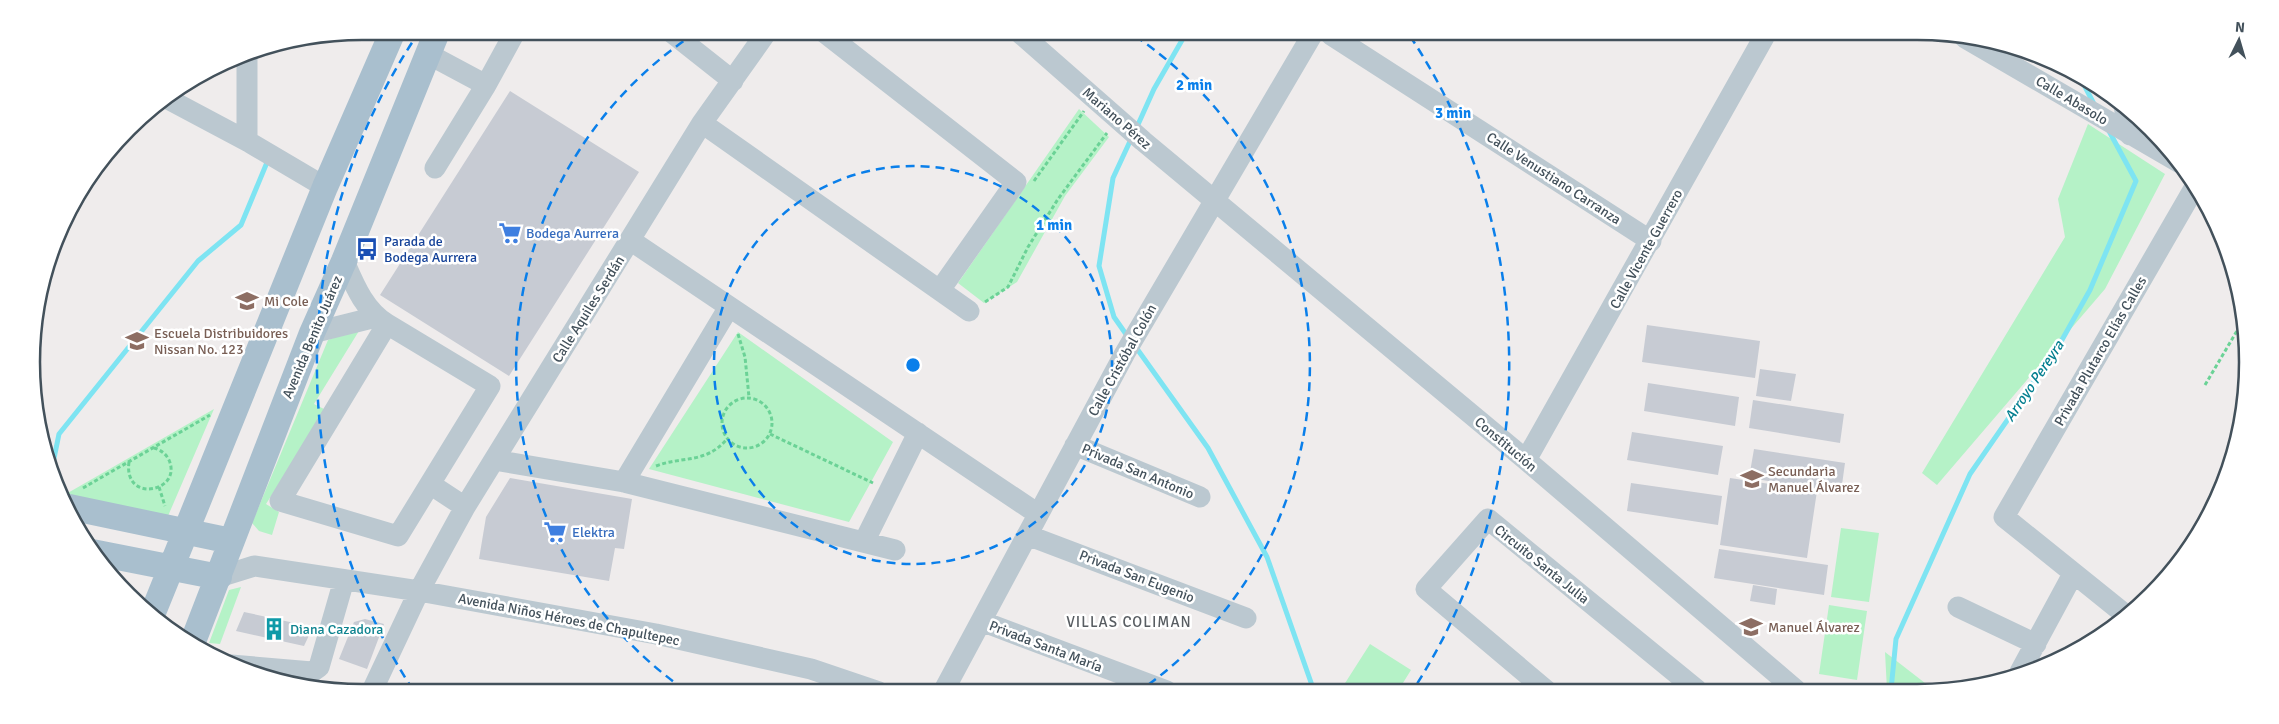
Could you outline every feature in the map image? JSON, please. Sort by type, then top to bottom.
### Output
[{"type":"main road","points":[[155,608],[324,188],[389,40]]},
{"type":"main road","name":"Avenida Benito Juárez","points":[[195,637],[312,334],[344,261],[433,43]]},
{"type":"main road","points":[[76,498],[187,532],[231,541]]},
{"type":"main road","name":"Avenida Niños Héroes de Chapultepec","points":[[104,554],[219,577]]},
{"type":"street","points":[[435,168],[511,40]]},
{"type":"street","points":[[681,40],[733,81]]},
{"type":"street","name":"Calle Aquiles Serdán","points":[[375,684],[419,591],[494,460],[702,123],[761,40]]},
{"type":"street","points":[[833,40],[1016,182],[940,290]]},
{"type":"street","name":"Mariano Pérez","points":[[1027,40],[1143,141],[1215,200]]},
{"type":"street","name":"Calle Cristóbal Colón","points":[[947,684],[1137,331],[1309,40]]},
{"type":"street","name":"Calle Venustiano Carranza","points":[[1339,40],[1651,241]]},
{"type":"street","name":"Calle Vicente Guerrero","points":[[1526,460],[1651,241],[1762,40]]},
{"type":"street","points":[[433,43],[486,84]]},
{"type":"street","name":"Calle Abasolo","points":[[1979,46],[2160,152]]},
{"type":"street","points":[[247,62],[247,142]]},
{"type":"street","points":[[173,102],[247,142],[324,188]]},
{"type":"street","points":[[2127,118],[2130,134]]},
{"type":"street","points":[[702,123],[969,311]]},
{"type":"street","name":"Privada Plutarco Elías Calles","points":[[2073,574],[2004,517],[2191,193]]},
{"type":"street","name":"Constitución","points":[[1215,200],[1526,460],[1789,684]]},
{"type":"street","points":[[630,240],[1038,514]]},
{"type":"street","points":[[344,261],[355,287],[381,320],[490,386],[398,536],[280,501],[381,320]]},
{"type":"street","points":[[624,482],[729,307]]},
{"type":"street","points":[[312,334],[381,320]]},
{"type":"street","points":[[864,542],[918,433]]},
{"type":"street","name":"Privada San Antonio","points":[[1075,445],[1200,497]]},
{"type":"street","points":[[494,460],[624,482],[895,550]]},
{"type":"street","points":[[430,484],[466,507]]},
{"type":"street","name":"Circuito Santa Julia","points":[[1539,684],[1426,590],[1488,520],[1690,684]]},
{"type":"street","name":"Privada San Eugenio","points":[[1027,535],[1246,618]]},
{"type":"street","points":[[231,541],[254,566]]},
{"type":"street","name":"Avenida Niños Héroes de Chapultepec","points":[[219,577],[254,566],[419,591],[656,634],[811,670],[854,684]]},
{"type":"street","points":[[2023,666],[2073,574],[2120,611]]},
{"type":"street","points":[[260,667],[312,672],[319,667],[344,580]]},
{"type":"street","points":[[1958,607],[2036,644]]},
{"type":"street","name":"Privada Santa María","points":[[981,621],[1148,684]]},
{"type":"path","points":[[1016,182],[1028,191],[1094,98]]},
{"type":"path","points":[[969,311],[1008,287],[1028,246],[1058,199],[1120,121]]},
{"type":"path","points":[[729,307],[745,357],[749,397]]},
{"type":"path","points":[[2205,384],[2237,331]]},
{"type":"path","points":[[741,398],[757,399],[769,410],[772,418],[770,434],[758,446],[741,448],[726,438],[721,423],[727,407],[741,398]]},
{"type":"path","points":[[76,498],[129,462],[211,415]]},
{"type":"path","points":[[770,434],[889,491]]},
{"type":"path","points":[[624,482],[664,463],[698,458],[714,450],[726,438]]},
{"type":"path","points":[[129,462],[128,470],[134,483],[146,489],[159,487],[168,478],[170,465],[164,453],[153,448]]},
{"type":"path","points":[[159,487],[168,511]]},
{"type":"green space","points":[[1079,109],[1109,137],[1065,196],[1017,282],[984,303],[958,283]]},
{"type":"green space","points":[[2088,124],[2165,174],[2105,289],[1937,485],[1922,473],[2065,237],[2058,199]]},
{"type":"green space","points":[[362,326],[314,404],[326,410],[266,504],[279,512],[272,535],[259,531],[252,523],[328,340]]},
{"type":"green space","points":[[738,332],[893,442],[849,522],[649,469]]},
{"type":"green space","points":[[214,409],[168,516],[69,495],[68,493]]},
{"type":"green space","points":[[1841,528],[1879,533],[1869,602],[1831,597]]},
{"type":"green space","points":[[241,587],[220,644],[209,643],[229,590]]},
{"type":"green space","points":[[1829,605],[1867,611],[1857,680],[1819,674]]},
{"type":"green space","points":[[1370,644],[1411,670],[1402,684],[1344,684]]},
{"type":"green space","points":[[1885,652],[1926,684],[1917,684],[1887,684]]},
{"type":"building","name":"Bodega Aurrera","points":[[510,91],[639,172],[509,376],[380,295]]},
{"type":"building","points":[[1647,325],[1760,341],[1755,378],[1642,362]]},
{"type":"building","points":[[1760,369],[1796,374],[1791,401],[1756,396]]},
{"type":"building","points":[[1648,383],[1739,397],[1735,426],[1644,411]]},
{"type":"building","points":[[1753,400],[1844,414],[1840,443],[1749,428]]},
{"type":"building","points":[[1632,432],[1723,446],[1718,475],[1627,460]]},
{"type":"building","points":[[1754,449],[1845,463],[1841,492],[1749,478]]},
{"type":"building","name":"Elektra","points":[[510,478],[632,499],[624,549],[615,548],[609,581],[479,559],[486,517]]},
{"type":"building","points":[[1730,478],[1817,491],[1807,558],[1720,545]]},
{"type":"building","points":[[1631,483],[1722,496],[1718,525],[1627,511]]},
{"type":"building","points":[[1719,549],[1828,565],[1824,595],[1714,578]]},
{"type":"building","points":[[1753,585],[1777,589],[1775,605],[1750,601]]},
{"type":"building","name":"Diana Cazadora","points":[[244,612],[313,627],[304,646],[236,631]]},
{"type":"building","points":[[365,619],[384,624],[367,669],[339,659],[354,622]]},
{"type":"waterway","points":[[1136,129],[1154,89],[1182,40]]},
{"type":"waterway","name":"Arroyo Pereyra","points":[[2085,88],[2095,106]]},
{"type":"waterway","name":"Arroyo Pereyra","points":[[1892,684],[1896,639],[1970,474],[2058,347],[2090,290],[2136,181],[2109,131]]},
{"type":"waterway","points":[[1128,337],[1114,317],[1099,266],[1113,178],[1132,137]]},
{"type":"waterway","points":[[54,457],[59,434],[198,261],[241,225],[268,160]]},
{"type":"waterway","points":[[1135,346],[1208,448],[1267,557],[1312,684]]},
{"type":"place","name":"Bodega Aurrera","points":[[510,233]]},
{"type":"place","name":"Parada de Bodega Aurrera","points":[[367,249]]},
{"type":"place","name":"Mi Cole","points":[[247,301]]},
{"type":"place","name":"Escuela Distribuidores Nissan No. 123","points":[[137,341]]},
{"type":"place","name":"Secundaria Manuel Álvarez","points":[[1752,479]]},
{"type":"place","name":"Elektra","points":[[555,532]]},
{"type":"place","name":"Manuel Álvarez","points":[[1751,627]]},
{"type":"place","name":"Diana Cazadora","points":[[274,629]]},
{"type":"district","name":"VILLAS COLIMAN","points":[[1129,622]]}]
